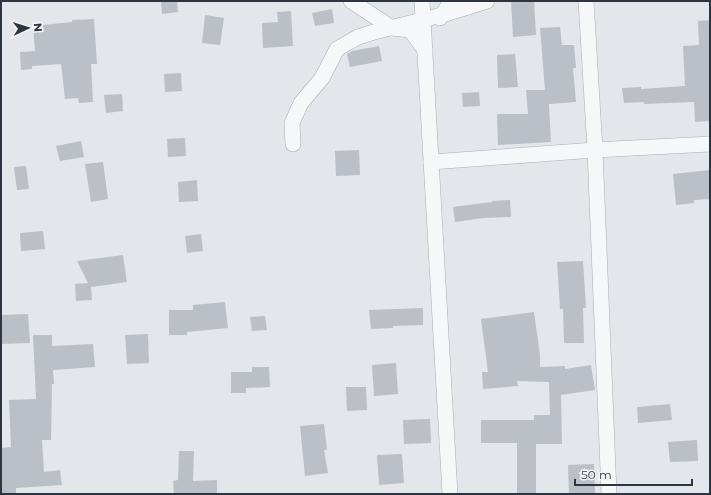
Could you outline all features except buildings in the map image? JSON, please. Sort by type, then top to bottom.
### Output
[{"type":"street","points":[[351,1],[392,28],[410,30],[424,50]]},
{"type":"street","points":[[422,1],[450,494]]},
{"type":"street","points":[[424,50],[430,34],[451,1]]},
{"type":"street","points":[[293,144],[292,123],[301,103],[322,78],[337,49],[358,37],[423,21],[487,1]]},
{"type":"street","points":[[586,1],[595,150],[609,494]]},
{"type":"street","points":[[431,162],[595,150],[710,144]]}]
